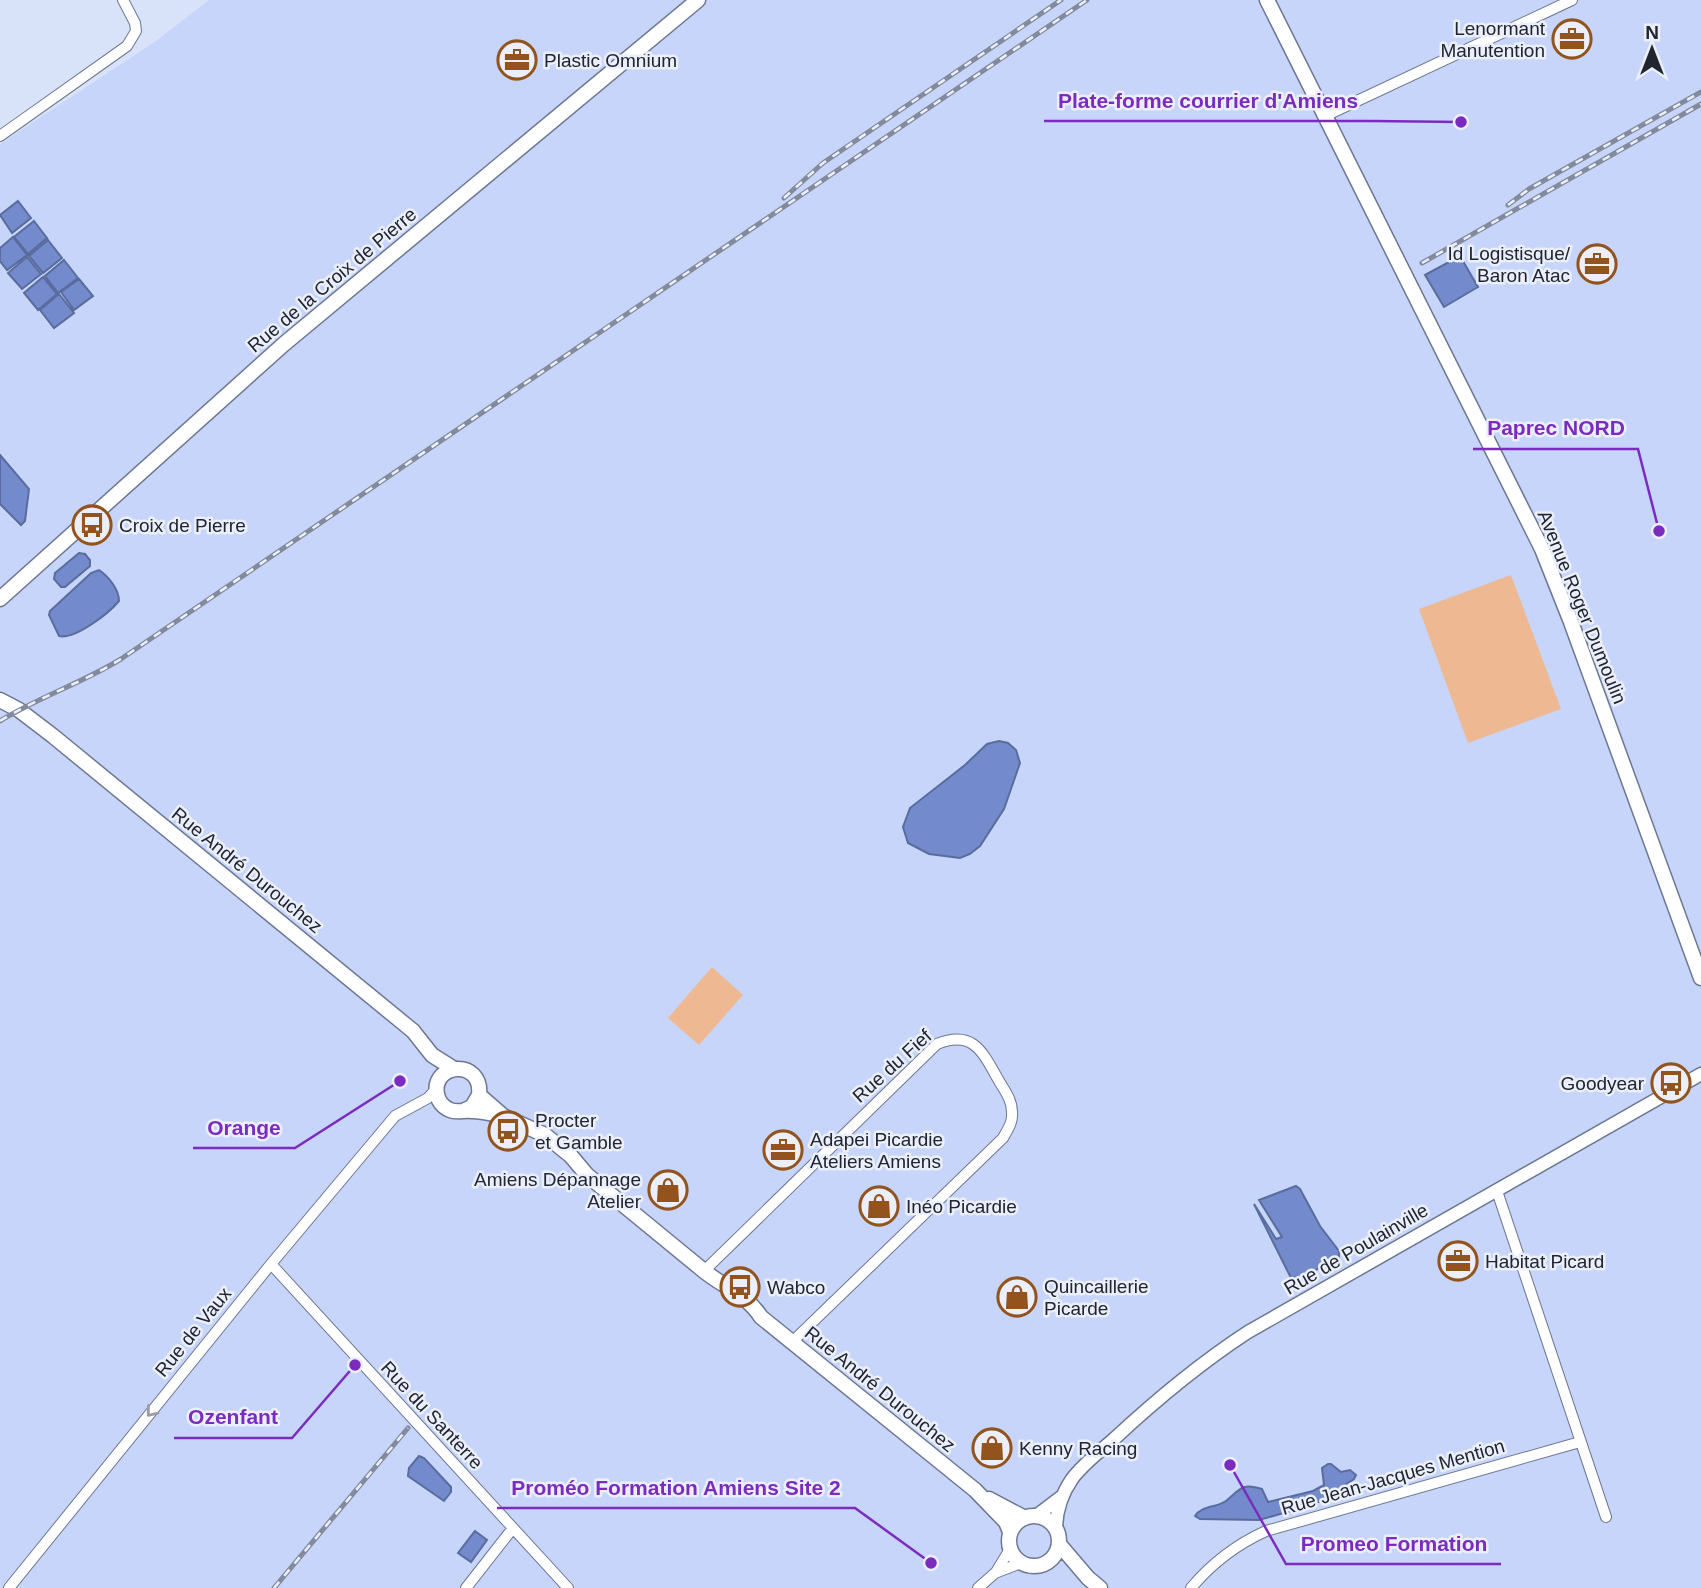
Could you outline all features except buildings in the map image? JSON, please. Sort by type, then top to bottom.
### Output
[{"type":"main road","name":"Rue de la Croix de Pierre","points":[[0,599],[284,344],[698,0]]},
{"type":"main road","name":"Avenue Roger Dumoulin","points":[[1267,0],[1542,549],[1701,978]]},
{"type":"main road","name":"Rue André Durouchez","points":[[0,694],[6,703],[405,1025],[432,1055],[454,1069]]},
{"type":"main road","points":[[432,1055],[443,1105],[453,1111],[503,1116]]},
{"type":"main road","points":[[437,1085],[447,1071],[467,1070],[473,1074],[479,1084],[479,1095],[472,1107],[465,1111]]},
{"type":"main road","name":"Rue André Durouchez","points":[[479,1095],[503,1116],[523,1126],[565,1164],[587,1175],[719,1283],[726,1294],[748,1313],[761,1317],[975,1490],[1006,1522],[1010,1532]]},
{"type":"main road","name":"Rue André Durouchez","points":[[975,1490],[1031,1517]]},
{"type":"main road","points":[[1088,1578],[1060,1565],[1029,1566],[1021,1563],[1010,1549],[1010,1532],[1014,1526],[1031,1517],[1044,1518],[1056,1530],[1059,1545],[1100,1588]]},
{"type":"main road","points":[[1045,1564],[1059,1545]]},
{"type":"street","points":[[0,136],[127,46],[136,31],[135,23],[123,0]]},
{"type":"street","points":[[1325,116],[1572,0]]},
{"type":"street","name":"Rue du Fief","points":[[704,1271],[937,1044],[949,1039],[960,1039],[981,1049],[1010,1101],[1013,1114],[1003,1138],[792,1342]]},
{"type":"street","name":"Rue de Poulainville","points":[[1056,1530],[1057,1511],[1073,1478],[1154,1401],[1210,1357],[1248,1332],[1701,1074]]},
{"type":"street","name":"Rue de Vaux","points":[[9,1588],[271,1264],[395,1116],[428,1098],[437,1085]]},
{"type":"street","name":"Rue de Vaux","points":[[413,1108],[443,1105]]},
{"type":"street","points":[[1497,1191],[1606,1517]]},
{"type":"street","name":"Rue du Santerre","points":[[271,1264],[568,1588]]},
{"type":"street","name":"Rue Jean-Jacques Mention","points":[[1191,1588],[1207,1569],[1229,1551],[1266,1531],[1580,1442]]},
{"type":"street","name":"Rue de Poulainville","points":[[1031,1517],[1062,1496]]},
{"type":"street","points":[[466,1588],[513,1528]]},
{"type":"street","points":[[978,1588],[995,1573],[1010,1549]]},
{"type":"street","points":[[995,1573],[1021,1563]]},
{"type":"shaded area","points":[[209,0],[1701,0],[1701,1588],[0,1588],[0,144],[156,41]]},
{"type":"shaded area","points":[[1511,575],[1561,709],[1468,743],[1419,609]]},
{"type":"shaded area","points":[[712,967],[743,995],[699,1045],[668,1018]]},
{"type":"water","points":[[18,201],[31,218],[12,233],[0,215]]},
{"type":"water","points":[[34,221],[47,238],[28,254],[14,237]]},
{"type":"water","points":[[13,237],[27,255],[7,270],[0,261],[0,248]]},
{"type":"water","points":[[48,240],[62,258],[43,273],[29,256]]},
{"type":"water","points":[[1460,256],[1478,287],[1444,307],[1425,275]]},
{"type":"water","points":[[27,257],[41,274],[22,289],[8,273]]},
{"type":"water","points":[[64,260],[78,278],[58,293],[45,276]]},
{"type":"water","points":[[43,277],[57,294],[38,310],[24,293]]},
{"type":"water","points":[[79,279],[93,296],[74,310],[61,292]]},
{"type":"water","points":[[59,294],[74,313],[54,328],[40,310]]},
{"type":"water","points":[[0,455],[29,489],[25,521],[21,525],[0,504]]},
{"type":"water","points":[[79,553],[85,554],[90,560],[90,566],[65,587],[61,587],[54,579],[55,573]]},
{"type":"water","points":[[99,570],[112,583],[119,601],[82,630],[59,636],[49,615],[50,611],[91,573]]},
{"type":"water","points":[[999,741],[1008,743],[1016,750],[1020,763],[1004,809],[980,846],[960,858],[929,854],[908,843],[903,827],[910,808],[987,744]]},
{"type":"water","points":[[1296,1186],[1339,1251],[1339,1257],[1307,1275],[1291,1278],[1254,1204],[1276,1239],[1282,1237],[1259,1200]]},
{"type":"water","points":[[419,1456],[451,1487],[451,1492],[444,1501],[408,1476],[409,1468]]},
{"type":"water","points":[[1328,1464],[1341,1472],[1350,1470],[1356,1475],[1354,1479],[1315,1504],[1259,1520],[1200,1519],[1195,1516],[1201,1510],[1226,1501],[1249,1486],[1262,1489],[1268,1502],[1313,1491],[1324,1485],[1322,1468]]},
{"type":"water","points":[[475,1531],[487,1540],[471,1562],[458,1553]]},
{"type":"railway","points":[[784,198],[823,163],[1061,0]]},
{"type":"railway","points":[[0,721],[121,659],[1087,0]]},
{"type":"railway","points":[[1508,205],[1529,189],[1701,92]]},
{"type":"railway","points":[[1422,263],[1701,104]]},
{"type":"railway","points":[[274,1588],[408,1428]]},
{"type":"place","name":"Lenormant Manutention","points":[[1572,39]]},
{"type":"place","name":"Plastic Omnium","points":[[517,60]]},
{"type":"place","name":"Plate-forme courrier d'Amiens","points":[[1461,122]]},
{"type":"place","name":"Id Logistisque/ Baron Atac","points":[[1597,264]]},
{"type":"place","name":"Croix de Pierre","points":[[92,525]]},
{"type":"place","name":"Paprec NORD","points":[[1659,531]]},
{"type":"place","name":"Orange","points":[[400,1081]]},
{"type":"place","name":"Goodyear","points":[[1671,1083]]},
{"type":"place","name":"Procter et Gamble","points":[[508,1131]]},
{"type":"place","name":"Adapei Picardie Ateliers Amiens","points":[[783,1150]]},
{"type":"place","name":"Amiens Dépannage Atelier","points":[[668,1190]]},
{"type":"place","name":"Inéo Picardie","points":[[879,1206]]},
{"type":"place","name":"Habitat Picard","points":[[1458,1261]]},
{"type":"place","name":"Wabco","points":[[740,1287]]},
{"type":"place","name":"Quincaillerie Picarde","points":[[1017,1297]]},
{"type":"place","name":"Ozenfant","points":[[355,1365]]},
{"type":"place","name":"Kenny Racing","points":[[992,1448]]},
{"type":"place","name":"Promeo Formation","points":[[1230,1465]]},
{"type":"place","name":"Proméo Formation Amiens Site 2","points":[[931,1563]]}]
